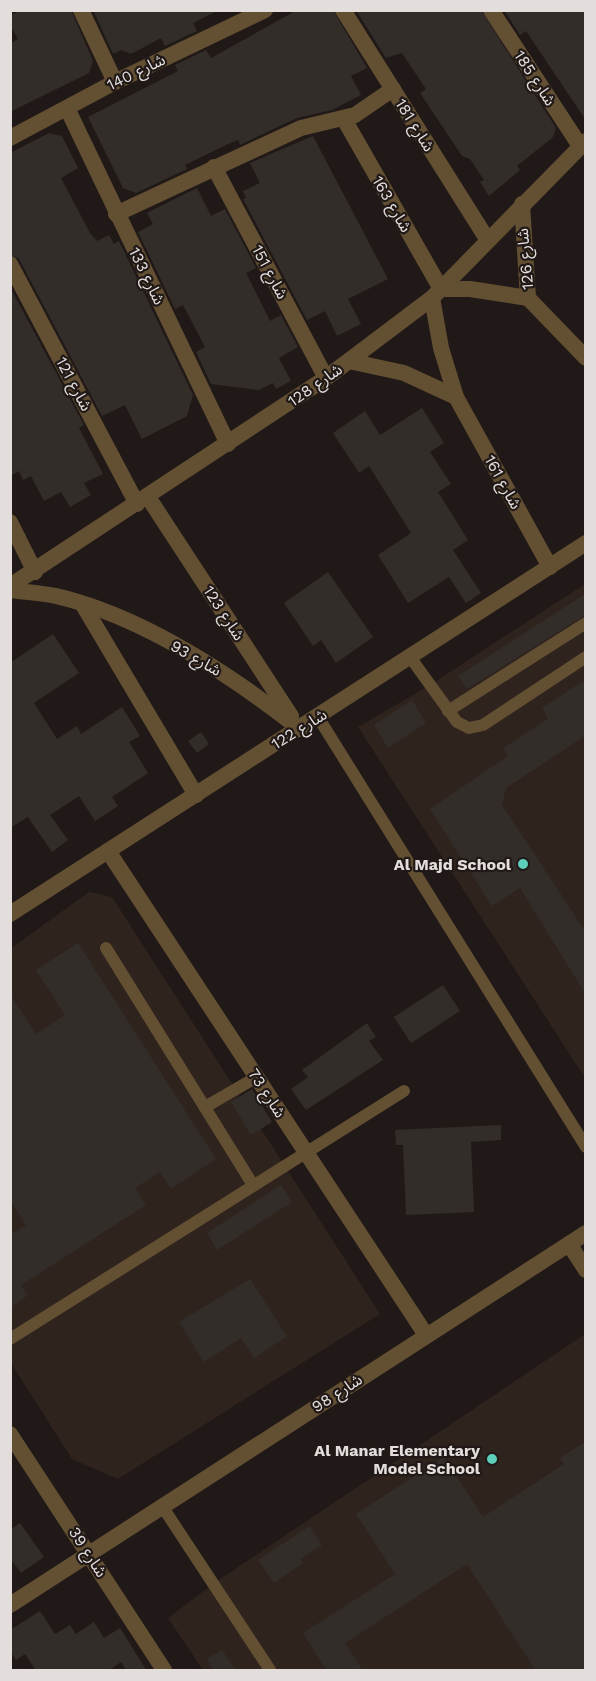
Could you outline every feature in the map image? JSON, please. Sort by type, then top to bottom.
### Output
[{"type":"street","points":[[81,10],[116,82]]},
{"type":"street","name":"شارع 140","points":[[10,138],[116,82],[265,10]]},
{"type":"street","name":"شارع 181","points":[[343,10],[487,239]]},
{"type":"street","name":"شارع 185","points":[[491,10],[583,144]]},
{"type":"street","points":[[116,214],[301,128],[344,119],[365,109],[393,89]]},
{"type":"street","name":"شارع 133","points":[[67,108],[228,444]]},
{"type":"street","name":"شارع 163","points":[[344,119],[436,294],[441,348],[456,397]]},
{"type":"street","name":"شارع 128","points":[[10,588],[350,361],[436,294],[487,239],[583,144]]},
{"type":"street","name":"شارع 151","points":[[214,167],[326,378]]},
{"type":"street","name":"شارع 126","points":[[436,294],[470,289],[528,298],[522,204]]},
{"type":"street","name":"شارع 121","points":[[10,264],[142,501]]},
{"type":"street","points":[[528,298],[585,358]]},
{"type":"street","points":[[350,361],[404,373],[456,397]]},
{"type":"street","name":"شارع 161","points":[[456,397],[550,567]]},
{"type":"street","name":"شارع 123","points":[[142,501],[300,729]]},
{"type":"street","points":[[10,522],[35,572]]},
{"type":"street","name":"شارع 122","points":[[10,914],[585,543]]},
{"type":"street","points":[[10,588],[56,596],[83,605],[196,795]]},
{"type":"street","name":"شارع 93","points":[[83,605],[175,645],[244,687],[300,729]]},
{"type":"street","name":"شارع 73","points":[[108,851],[426,1335]]},
{"type":"street","name":"شارع 98","points":[[10,1605],[585,1233]]},
{"type":"street","points":[[569,1244],[585,1270]]},
{"type":"street","name":"شارع 39","points":[[10,1434],[164,1671]]},
{"type":"lane","points":[[448,711],[585,623]]},
{"type":"lane","points":[[410,657],[448,711],[463,726],[476,728],[585,657]]},
{"type":"lane","points":[[318,717],[585,1147]]},
{"type":"lane","points":[[106,948],[254,1185]]},
{"type":"lane","points":[[205,1107],[257,1077]]},
{"type":"lane","points":[[10,1339],[404,1091]]},
{"type":"lane","points":[[162,1506],[270,1671]]},
{"type":"shaded area","points":[[585,584],[585,1078],[358,727],[430,685]]},
{"type":"shaded area","points":[[89,892],[112,897],[380,1314],[118,1479],[72,1459],[11,1363],[10,949]]},
{"type":"shaded area","name":"Al Manar Elementary Model School","points":[[585,1334],[585,1670],[203,1670],[168,1618],[213,1584]]},
{"type":"building","points":[[21,10],[71,10],[93,61],[89,73],[10,112],[10,44],[18,39],[10,25],[10,16]]},
{"type":"building","points":[[93,10],[219,10],[193,23],[197,31],[165,46],[161,38],[131,54],[121,50],[113,54]]},
{"type":"building","points":[[297,10],[333,10],[367,68],[351,76],[361,95],[332,110],[297,118],[240,145],[238,140],[228,144],[185,165],[187,169],[136,193],[123,188],[88,117],[178,71],[175,65],[206,50],[211,58]]},
{"type":"building","points":[[356,10],[481,10],[556,128],[553,137],[517,166],[520,170],[489,196],[480,182],[484,180],[470,159],[462,156],[420,93],[426,89],[402,53],[386,58]]},
{"type":"building","points":[[504,10],[585,10],[585,119],[526,31],[520,35]]},
{"type":"building","points":[[49,133],[62,136],[78,168],[61,178],[90,233],[97,241],[109,235],[114,244],[119,241],[193,395],[187,416],[142,439],[125,405],[102,416],[19,259],[10,254],[10,153]]},
{"type":"building","points":[[313,136],[388,279],[348,299],[361,324],[337,336],[325,311],[307,320],[243,199],[246,198],[243,191],[260,183],[250,163]]},
{"type":"building","points":[[197,188],[211,216],[225,209],[256,268],[246,273],[270,321],[281,315],[298,347],[279,358],[291,381],[276,389],[273,383],[259,390],[211,384],[196,352],[205,347],[183,305],[175,309],[138,232],[153,224],[147,213]]},
{"type":"building","points":[[10,287],[84,425],[79,428],[103,474],[84,483],[91,495],[70,507],[61,492],[44,501],[31,476],[23,480],[19,471],[10,476]]},
{"type":"building","points":[[422,408],[444,443],[430,452],[451,484],[438,492],[468,540],[453,550],[481,593],[466,603],[449,577],[408,603],[378,555],[411,533],[369,466],[359,473],[333,433],[365,411],[380,435]]},
{"type":"building","points":[[328,572],[373,637],[336,663],[321,640],[313,646],[284,603]]},
{"type":"building","points":[[585,594],[585,615],[467,689],[458,676]]},
{"type":"building","points":[[53,634],[79,673],[34,703],[57,739],[77,726],[81,734],[122,707],[140,736],[129,742],[148,773],[112,797],[118,806],[95,821],[79,796],[50,815],[68,840],[52,852],[28,817],[10,828],[10,663]]},
{"type":"building","name":"Al Majd School","points":[[585,680],[585,736],[506,788],[502,805],[585,931],[585,993],[520,888],[492,906],[430,809],[508,756],[503,748],[548,719],[542,708]]},
{"type":"building","points":[[412,700],[426,723],[388,748],[374,725]]},
{"type":"building","points":[[201,732],[209,744],[197,753],[188,741]]},
{"type":"building","points":[[78,943],[216,1159],[171,1189],[160,1172],[135,1188],[146,1205],[21,1285],[28,1295],[10,1308],[10,1235],[26,1225],[10,1200],[10,994],[36,1034],[65,1015],[36,970]]},
{"type":"building","points":[[443,985],[460,1011],[411,1043],[394,1017]]},
{"type":"building","points":[[367,1023],[376,1037],[369,1041],[383,1060],[306,1110],[291,1089],[308,1077],[302,1070]]},
{"type":"building","points":[[252,1089],[272,1122],[251,1135],[231,1102]]},
{"type":"building","points":[[501,1125],[501,1140],[471,1142],[474,1212],[406,1215],[403,1145],[396,1145],[395,1130]]},
{"type":"building","points":[[281,1185],[292,1202],[217,1250],[207,1233]]},
{"type":"building","points":[[250,1279],[287,1336],[254,1358],[241,1338],[204,1362],[179,1322]]},
{"type":"building","points":[[585,1442],[585,1671],[536,1671],[467,1564],[345,1643],[363,1671],[327,1671],[303,1633],[395,1574],[356,1514],[444,1457],[483,1517],[564,1464],[560,1458]]},
{"type":"building","points":[[20,1523],[44,1557],[21,1573],[10,1558],[10,1530]]},
{"type":"building","points":[[310,1526],[322,1545],[300,1559],[303,1563],[274,1583],[258,1560]]},
{"type":"building","points":[[40,1611],[55,1634],[70,1625],[76,1634],[94,1622],[104,1638],[120,1628],[147,1671],[127,1671],[121,1662],[108,1671],[36,1671],[25,1654],[16,1660],[10,1651],[10,1630]]},
{"type":"building","points":[[222,1650],[236,1671],[214,1671],[207,1659]]},
{"type":"place","name":"Al Majd School","points":[[523,864]]},
{"type":"place","name":"Al Manar Elementary Model School","points":[[492,1459]]}]
